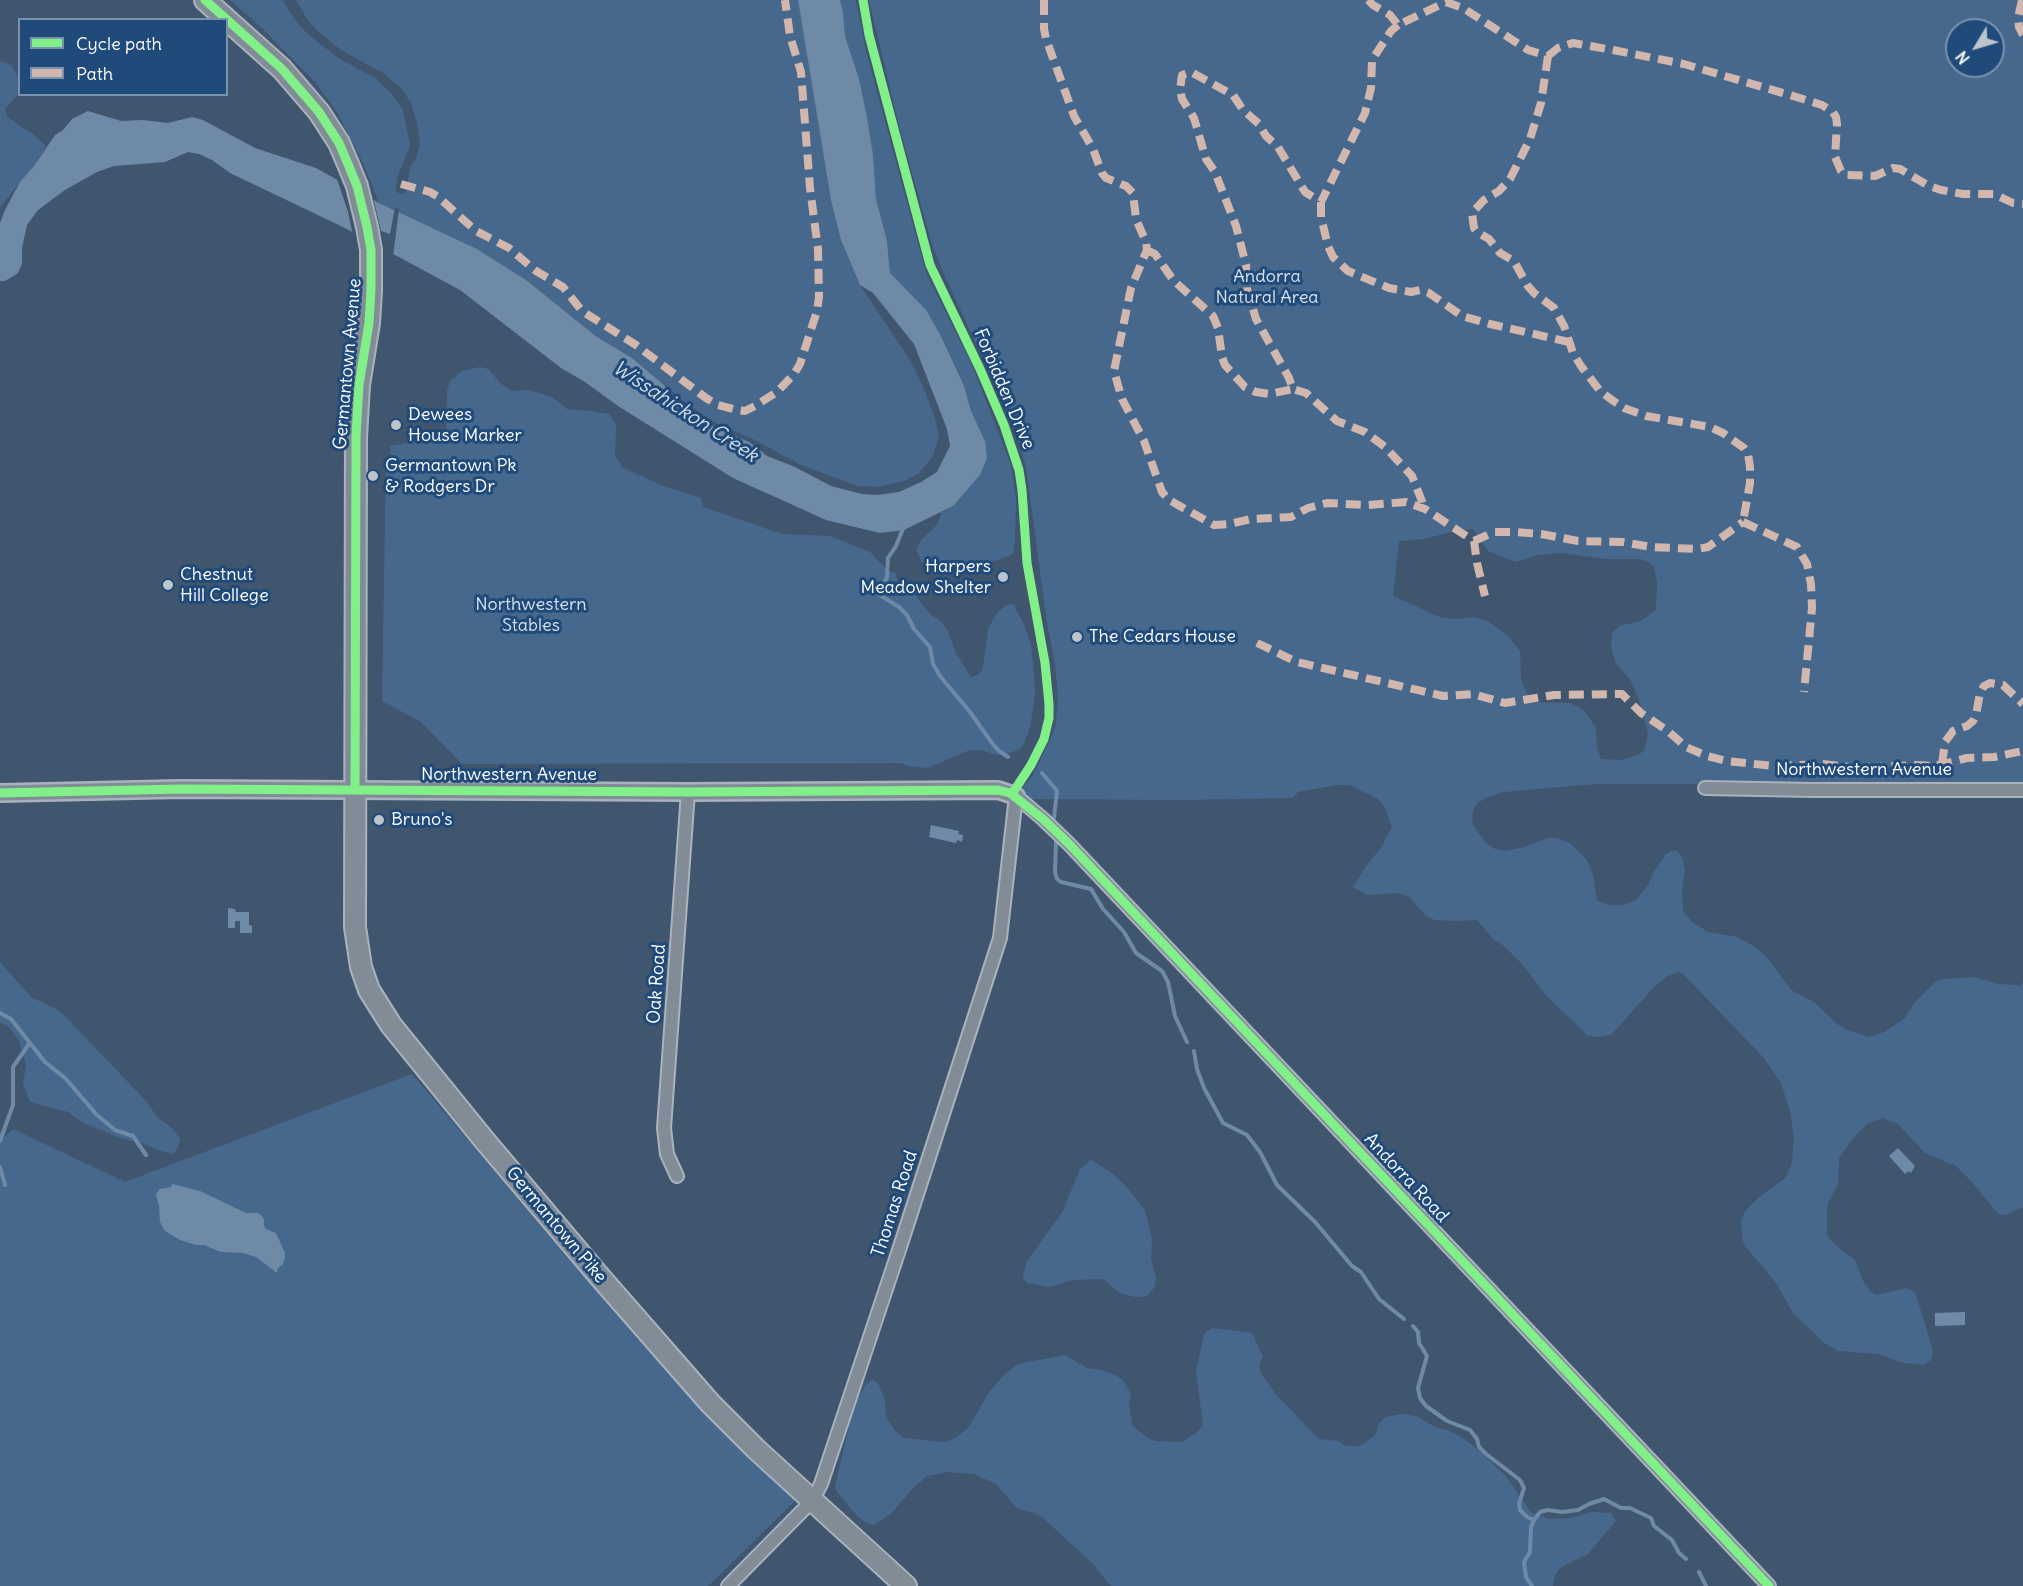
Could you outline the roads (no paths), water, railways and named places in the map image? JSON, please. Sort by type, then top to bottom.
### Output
[{"type":"main road","name":"Germantown Avenue","points":[[205,0],[225,18]]},
{"type":"main road","name":"Germantown Avenue","points":[[228,21],[297,84],[320,112],[339,143],[357,186],[368,227],[371,250],[371,298],[356,437],[355,790]]},
{"type":"main road","name":"Germantown Pike","points":[[355,790],[356,941],[364,979],[375,1002],[485,1141],[725,1418],[906,1586]]},
{"type":"street","name":"Northwestern Avenue","points":[[1705,788],[2023,790]]},
{"type":"street","name":"Northwestern Avenue","points":[[0,793],[179,789],[688,792],[998,790],[1016,796]]},
{"type":"street","name":"Oak Road","points":[[677,1176],[667,1154],[664,1128],[688,792]]},
{"type":"street","name":"Thomas Road","points":[[728,1586],[812,1501],[821,1484],[1000,938],[1016,796]]},
{"type":"street","name":"Andorra Road","points":[[1016,796],[1069,844],[1768,1586]]},
{"type":"water","name":"Wissahickon Creek","points":[[798,0],[840,0],[845,36],[859,79],[866,112],[873,154],[876,199],[887,241],[890,273],[926,310],[942,338],[964,386],[971,411],[985,441],[987,458],[980,475],[953,506],[904,530],[880,533],[826,520],[733,478],[561,368],[460,290],[345,228],[230,173],[199,154],[188,152],[165,162],[114,166],[97,172],[65,190],[38,210],[27,225],[22,248],[22,264],[18,273],[5,281],[0,281],[0,223],[5,210],[20,182],[55,135],[63,130],[72,119],[88,111],[121,121],[143,120],[168,123],[192,117],[203,120],[255,148],[316,168],[379,203],[477,249],[526,280],[597,337],[632,358],[664,385],[677,405],[693,418],[749,442],[767,456],[795,467],[831,486],[862,494],[878,495],[899,492],[937,472],[950,446],[947,429],[914,344],[873,293],[860,285],[841,240],[831,200]]},
{"type":"water","points":[[931,825],[959,831],[958,834],[963,835],[962,842],[957,840],[956,843],[929,837]]},
{"type":"water","points":[[228,908],[235,909],[236,912],[249,912],[249,925],[252,926],[252,933],[240,933],[240,921],[235,921],[235,928],[228,928]]},
{"type":"water","points":[[1898,1148],[1915,1166],[1911,1173],[1909,1171],[1905,1174],[1889,1156]]},
{"type":"water","points":[[172,1184],[200,1191],[246,1213],[261,1215],[264,1219],[264,1226],[276,1233],[285,1253],[283,1264],[277,1269],[277,1273],[256,1257],[243,1253],[221,1252],[204,1245],[196,1245],[180,1240],[165,1231],[160,1222],[156,1194],[160,1189],[171,1187]]},
{"type":"water","points":[[1965,1312],[1965,1325],[1935,1326],[1935,1313]]},
{"type":"waterway","points":[[904,526],[888,558],[887,577],[884,583],[875,589],[875,592],[899,607],[907,615],[914,629],[930,647],[933,664],[940,676],[992,743],[1008,757]]},
{"type":"waterway","points":[[1042,773],[1057,791],[1054,818]]},
{"type":"waterway","points":[[1056,842],[1055,872],[1057,879],[1091,889],[1103,909],[1124,932],[1136,953],[1162,971],[1168,982],[1175,1016],[1187,1042]]},
{"type":"waterway","points":[[0,1013],[11,1019],[45,1062],[65,1078],[97,1115],[115,1130],[133,1136],[146,1155]]},
{"type":"waterway","points":[[0,1141],[13,1105],[13,1067],[29,1044]]},
{"type":"waterway","points":[[1194,1051],[1197,1069],[1204,1088],[1223,1123],[1247,1135],[1260,1152],[1277,1185],[1315,1222],[1352,1266],[1361,1272],[1379,1299],[1404,1319]]},
{"type":"waterway","points":[[0,1167],[5,1185]]},
{"type":"waterway","points":[[1413,1326],[1418,1332],[1419,1343],[1427,1356],[1418,1388],[1420,1398],[1426,1406],[1447,1421],[1470,1430],[1477,1439],[1479,1447],[1520,1480],[1524,1488],[1519,1504],[1520,1510],[1527,1517],[1534,1520],[1540,1512],[1548,1510],[1562,1512],[1578,1510],[1604,1499],[1621,1508],[1630,1508],[1651,1518],[1654,1526],[1672,1540],[1679,1553],[1686,1559]]},
{"type":"waterway","points":[[1532,1586],[1526,1577],[1524,1562],[1530,1552],[1531,1527],[1534,1520]]},
{"type":"waterway","points":[[1699,1572],[1706,1586]]},
{"type":"place","name":"Dewees House Marker","points":[[396,425]]},
{"type":"place","name":"Germantown Pk & Rodgers Dr","points":[[373,476]]},
{"type":"place","name":"Harpers Meadow Shelter","points":[[1003,577]]},
{"type":"place","name":"Chestnut Hill College","points":[[168,585]]},
{"type":"place","name":"The Cedars House","points":[[1077,637]]},
{"type":"place","name":"Bruno's","points":[[379,820]]},
{"type":"park label","name":"Andorra Natural Area","points":[[1267,287]]},
{"type":"park label","name":"Northwestern Stables","points":[[531,615]]}]
